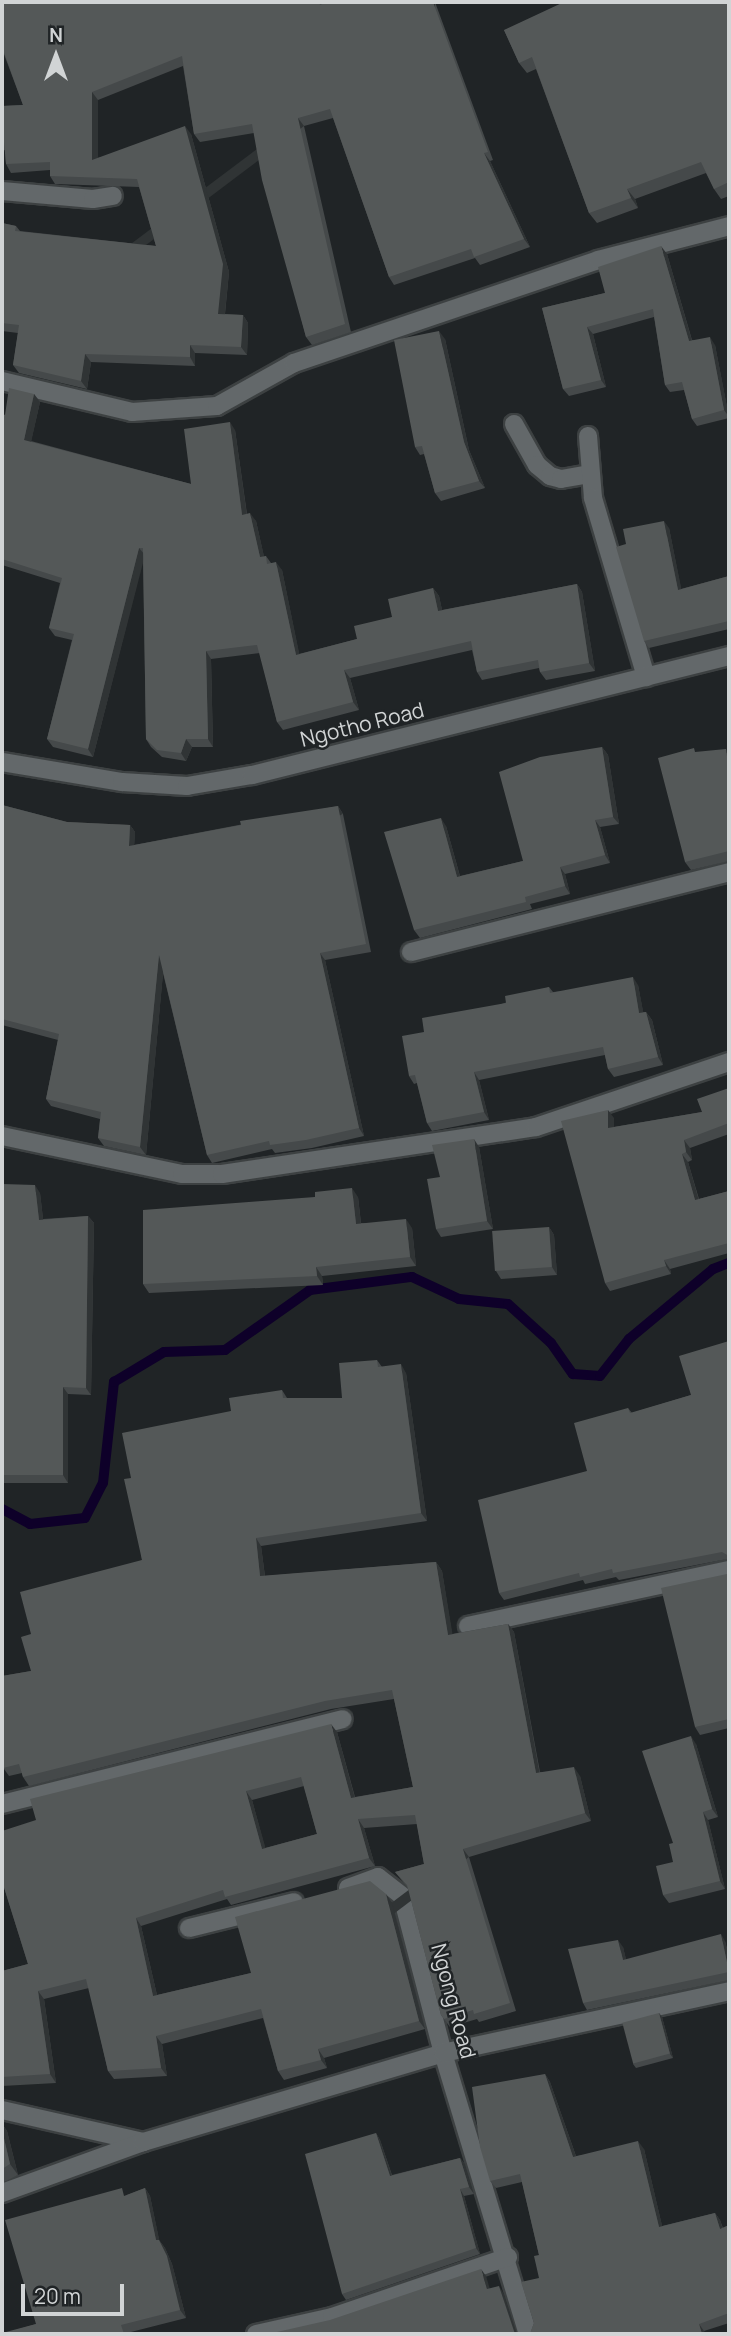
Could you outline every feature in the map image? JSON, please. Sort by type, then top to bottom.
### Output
[{"type":"street","points":[[2,191],[93,199],[113,196]]},
{"type":"street","points":[[2,381],[132,412],[217,406],[294,363],[598,260],[729,226]]},
{"type":"street","points":[[514,424],[537,465],[550,476],[561,479],[588,474]]},
{"type":"street","points":[[588,436],[588,474],[646,677]]},
{"type":"street","name":"Ngotho Road","points":[[2,762],[122,782],[187,786],[252,775],[729,656]]},
{"type":"street","points":[[411,952],[729,872]]},
{"type":"street","points":[[2,1136],[171,1172],[222,1174],[536,1127],[729,1062]]},
{"type":"street","points":[[468,1626],[729,1570]]},
{"type":"street","points":[[2,1804],[343,1719]]},
{"type":"street","name":"Ngong Road","points":[[188,1928],[326,1894],[378,1877],[402,1896],[443,2053],[508,2257],[528,2334]]},
{"type":"street","points":[[2,2193],[143,2143],[443,2053],[729,1991]]},
{"type":"street","points":[[2,2110],[143,2143]]},
{"type":"street","points":[[256,2334],[332,2317],[508,2257]]},
{"type":"building","points":[[2,2],[319,2],[320,5],[327,2],[433,2],[488,152],[484,153],[524,239],[474,257],[471,249],[389,277],[330,109],[298,118],[345,324],[306,337],[262,180],[252,124],[194,134],[182,56],[92,92],[92,160],[185,126],[223,264],[218,314],[243,315],[241,347],[190,345],[190,357],[85,354],[81,381],[13,365],[19,325],[2,323],[2,223],[16,226],[15,231],[156,246],[137,179],[50,176],[50,162],[6,164],[2,142],[2,106],[23,105],[2,47]]},
{"type":"building","points":[[564,2],[729,2],[729,182],[714,189],[701,162],[627,189],[631,198],[589,213],[532,57],[519,63],[504,30]]},
{"type":"building","points":[[661,246],[689,341],[710,337],[724,410],[692,419],[682,382],[665,385],[653,309],[587,327],[601,380],[563,389],[542,308],[605,293],[598,267]]},
{"type":"building","points":[[439,331],[464,442],[479,481],[435,493],[422,446],[415,447],[394,340]]},
{"type":"building","points":[[9,388],[34,394],[24,440],[191,484],[184,429],[230,422],[242,515],[250,513],[260,557],[266,556],[267,564],[276,562],[296,655],[357,639],[354,626],[392,617],[388,599],[433,588],[438,611],[577,584],[589,663],[540,672],[538,660],[477,672],[471,641],[344,670],[353,702],[277,722],[257,645],[206,651],[208,739],[186,739],[181,753],[157,750],[146,739],[143,548],[139,548],[88,749],[47,739],[74,634],[49,628],[62,578],[2,559],[2,414],[5,415]]},
{"type":"building","points":[[664,521],[678,590],[729,576],[729,621],[644,641],[616,547],[626,544],[623,529]]},
{"type":"building","points":[[602,747],[613,817],[595,820],[605,855],[560,867],[565,886],[525,897],[526,902],[414,930],[384,832],[441,818],[457,877],[523,861],[499,772],[540,757]]},
{"type":"building","points":[[694,748],[695,752],[726,749],[729,772],[729,851],[685,862],[658,758]]},
{"type":"building","points":[[2,805],[67,822],[130,825],[129,846],[241,825],[240,821],[338,806],[366,944],[320,953],[359,1128],[306,1140],[270,1145],[269,1141],[207,1155],[159,955],[140,1147],[98,1138],[101,1112],[46,1099],[59,1034],[2,1019]]},
{"type":"building","points":[[633,977],[639,1013],[646,1012],[658,1057],[608,1069],[603,1047],[474,1072],[484,1112],[427,1123],[415,1075],[409,1076],[402,1036],[424,1032],[422,1018],[506,1003],[505,996],[549,987],[550,993]]},
{"type":"building","points":[[729,1088],[729,1123],[684,1140],[686,1152],[682,1154],[695,1200],[729,1191],[729,1243],[664,1260],[666,1266],[605,1283],[561,1121],[608,1110],[608,1128],[702,1112],[697,1099]]},
{"type":"building","points":[[474,1139],[487,1221],[436,1229],[427,1179],[440,1177],[432,1145]]},
{"type":"building","points":[[2,1184],[35,1185],[39,1220],[88,1216],[86,1388],[63,1387],[63,1475],[2,1475]]},
{"type":"building","points":[[352,1188],[356,1224],[406,1219],[410,1257],[316,1267],[317,1276],[143,1284],[143,1210],[315,1197],[315,1192]]},
{"type":"building","points":[[549,1227],[552,1267],[495,1271],[492,1231]]},
{"type":"building","points":[[729,1341],[729,1556],[722,1552],[613,1573],[612,1569],[580,1577],[579,1573],[499,1593],[478,1500],[587,1471],[574,1423],[628,1408],[630,1413],[691,1395],[679,1356]]},
{"type":"building","points":[[377,1360],[378,1367],[401,1364],[421,1513],[256,1538],[260,1576],[436,1562],[448,1635],[508,1624],[536,1773],[574,1767],[585,1813],[463,1849],[510,2003],[474,2014],[473,2010],[444,2019],[407,1885],[395,1872],[424,1864],[415,1815],[358,1819],[369,1858],[225,1897],[223,1890],[136,1918],[153,1996],[251,1973],[235,1917],[370,1881],[386,1894],[419,2021],[318,2049],[321,2060],[278,2071],[261,2009],[156,2036],[161,2068],[108,2071],[86,1979],[38,1991],[50,2074],[2,2077],[2,1971],[28,1964],[2,1881],[2,1831],[36,1820],[30,1799],[331,1724],[351,1798],[413,1787],[392,1690],[325,1701],[23,1777],[19,1764],[3,1768],[2,1763],[2,1676],[31,1671],[21,1637],[31,1634],[20,1592],[142,1560],[124,1479],[131,1478],[122,1433],[231,1411],[229,1398],[282,1390],[283,1398],[342,1398],[339,1363]],"holes":[[[301,1777],[317,1834],[262,1849],[246,1791]]]},
{"type":"building","points":[[729,1569],[729,1719],[695,1727],[661,1588],[727,1574]]},
{"type":"building","points":[[691,1736],[712,1809],[703,1812],[720,1881],[663,1895],[656,1866],[673,1862],[669,1844],[673,1843],[642,1751]]},
{"type":"building","points":[[721,1934],[729,1972],[583,2003],[568,1949],[618,1940],[623,1960]]},
{"type":"building","points":[[659,2013],[670,2054],[633,2063],[622,2023]]},
{"type":"building","points":[[545,2074],[573,2157],[638,2141],[659,2227],[715,2213],[720,2229],[729,2225],[729,2313],[699,2324],[702,2334],[530,2334],[534,2323],[521,2282],[539,2278],[534,2256],[539,2255],[520,2174],[490,2181],[480,2147],[472,2087]]},
{"type":"building","points":[[2,2130],[10,2164],[2,2169]]},
{"type":"building","points":[[376,2133],[390,2176],[460,2158],[469,2187],[460,2189],[476,2248],[342,2294],[305,2154]]},
{"type":"building","points":[[122,2188],[124,2196],[145,2188],[156,2240],[159,2240],[167,2256],[180,2310],[121,2325],[124,2334],[2,2334],[36,2324],[5,2220]]},
{"type":"building","points":[[481,2269],[487,2289],[499,2286],[515,2334],[268,2334],[330,2320]]},
{"type":"waterway","points":[[2,1509],[30,1524],[85,1518],[103,1483],[114,1382],[164,1352],[225,1350],[310,1290],[412,1277],[459,1299],[508,1304],[551,1343],[573,1374],[600,1376],[629,1339],[713,1269],[729,1263]]}]
